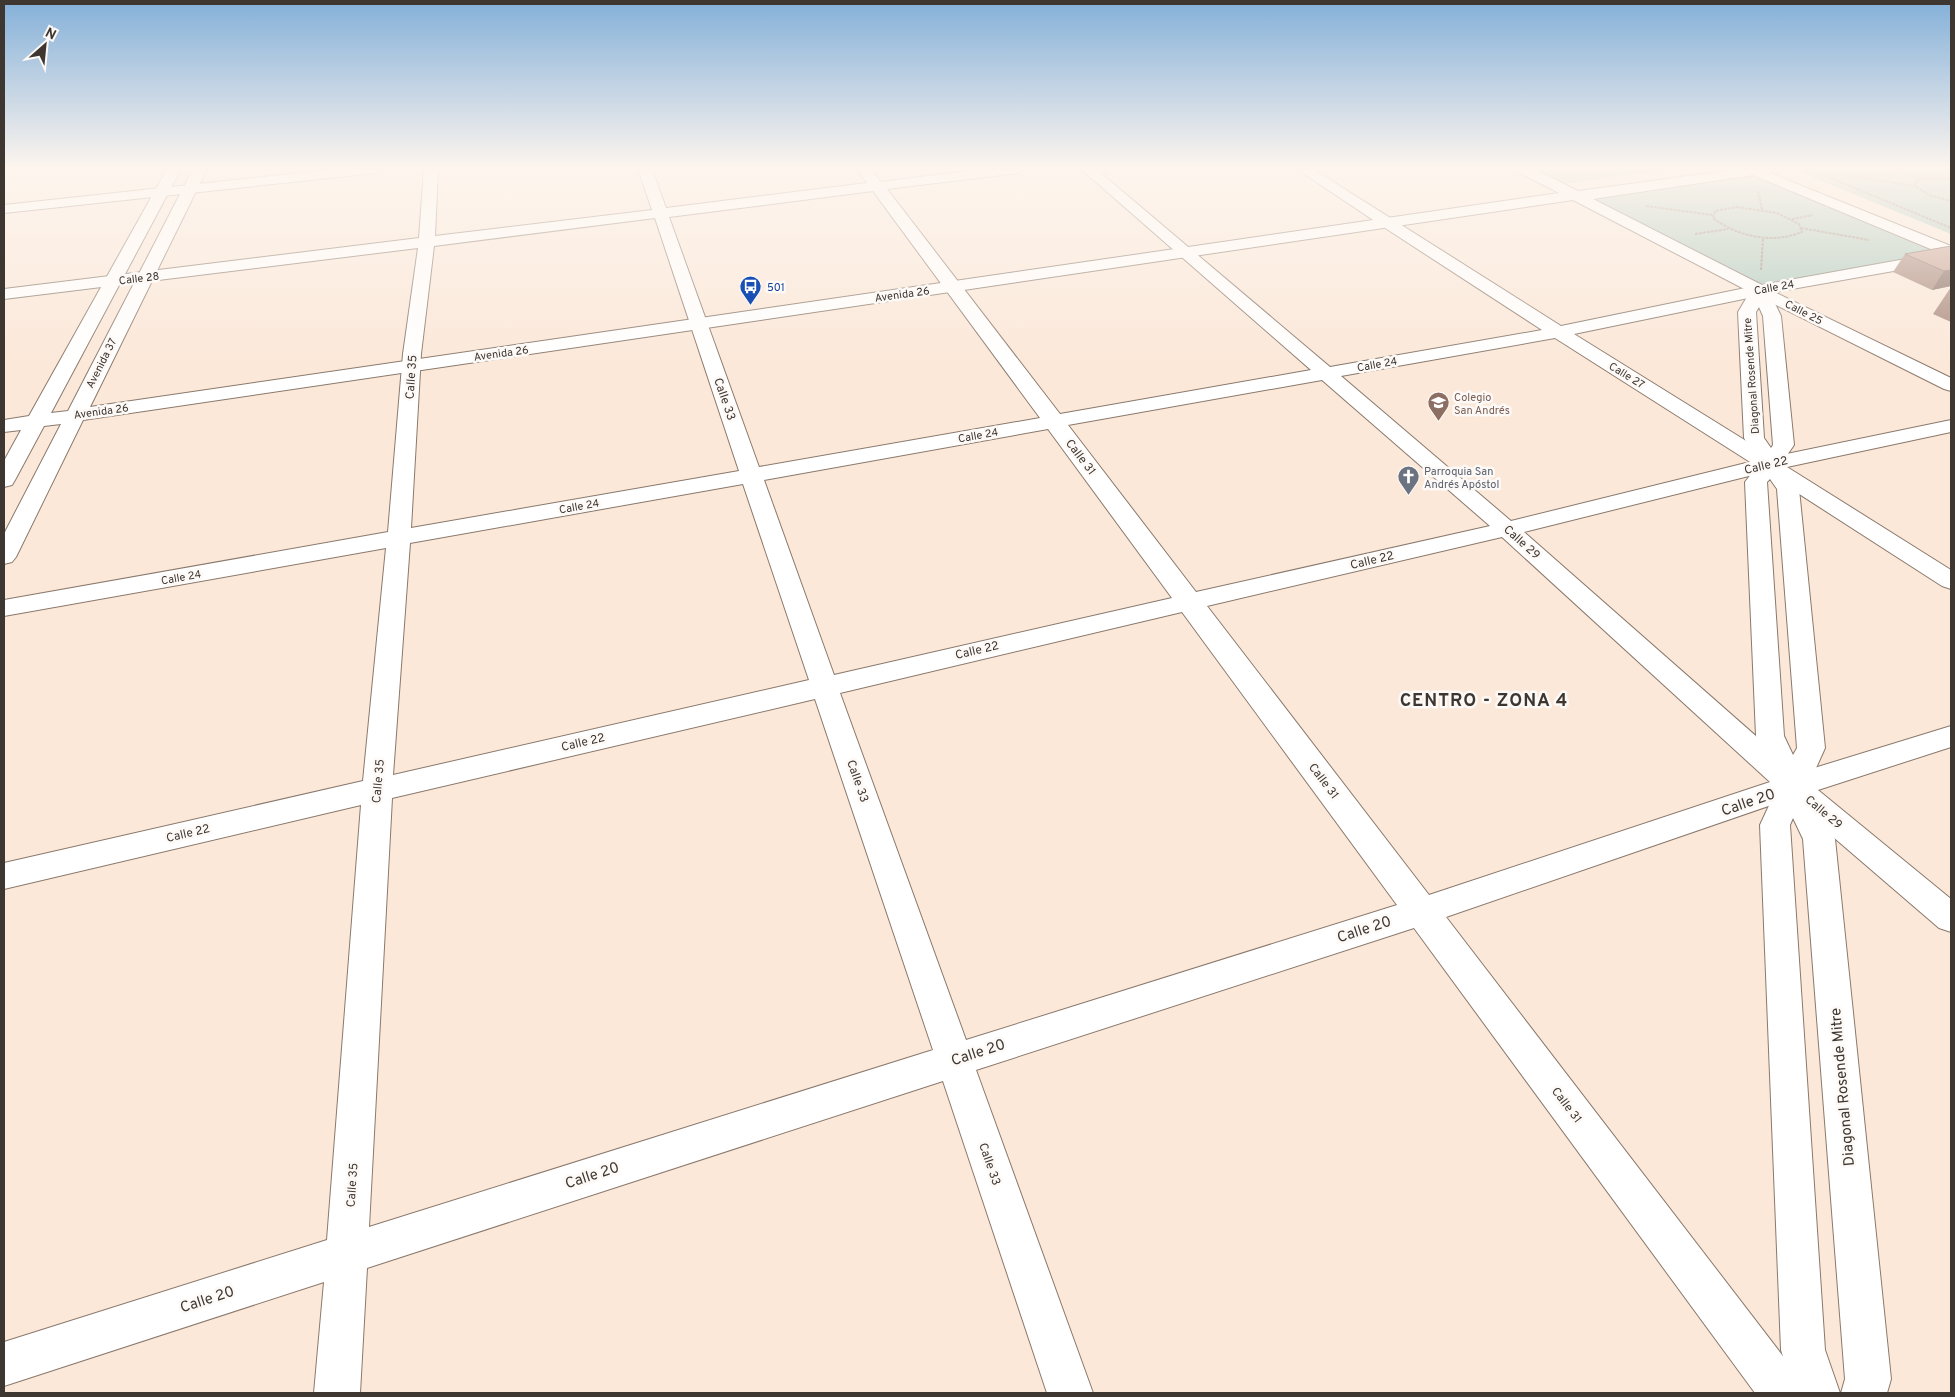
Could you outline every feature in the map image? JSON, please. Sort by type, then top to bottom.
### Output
[{"type":"street","points":[[4,480],[139,234]]},
{"type":"street","name":"Avenida 37","points":[[4,557],[167,234]]},
{"type":"street","name":"Calle 35","points":[[336,1393],[348,1254],[377,790],[399,539],[412,360],[427,234]]},
{"type":"street","name":"Calle 28","points":[[4,294],[490,234]]},
{"type":"street","name":"Calle 33","points":[[668,234],[1070,1393]]},
{"type":"street","name":"Calle 31","points":[[914,234],[1783,1393]]},
{"type":"street","name":"Calle 29","points":[[1164,234],[1507,529],[1794,786],[1951,918]]},
{"type":"street","name":"Avenida 26","points":[[40,414],[1275,234]]},
{"type":"street","name":"Calle 27","points":[[1404,234],[1770,464],[1951,581]]},
{"type":"street","name":"Calle 25","points":[[1651,234],[1951,386]]},
{"type":"street","points":[[1909,234],[1951,252]]},
{"type":"street","name":"Calle 24","points":[[4,608],[1559,332],[1760,290],[1951,256]]},
{"type":"street","name":"Diagonal Rosende Mitre","points":[[1760,290],[1747,312],[1754,438],[1788,489],[1811,748],[1775,825],[1804,1350],[1817,1393]]},
{"type":"street","points":[[4,414],[40,414]]},
{"type":"street","points":[[4,426],[40,414]]},
{"type":"street","name":"Calle 22","points":[[4,876],[824,685],[1507,529],[1770,464],[1951,426]]},
{"type":"street","name":"Diagonal Rosende Mitre","points":[[1770,464],[1756,482],[1770,736],[1819,839],[1868,1379],[1864,1393]]},
{"type":"street","name":"Calle 20","points":[[4,1364],[1422,911],[1794,786],[1951,736]]},
{"type":"path","points":[[1749,234],[1763,238],[1798,234]]},
{"type":"path","points":[[1760,290],[1763,238]]},
{"type":"green space","points":[[1662,234],[1894,234],[1939,253],[1762,284]]},
{"type":"building","points":[[1951,246],[1951,270],[1944,271],[1905,254]]},
{"type":"place","name":"501","points":[[751,306]]},
{"type":"place","name":"Colegio San Andrés","points":[[1438,422]]},
{"type":"place","name":"Parroquia San Andrés Apóstol","points":[[1408,496]]},
{"type":"district","name":"CENTRO - ZONA 4","points":[[1484,700]]}]
